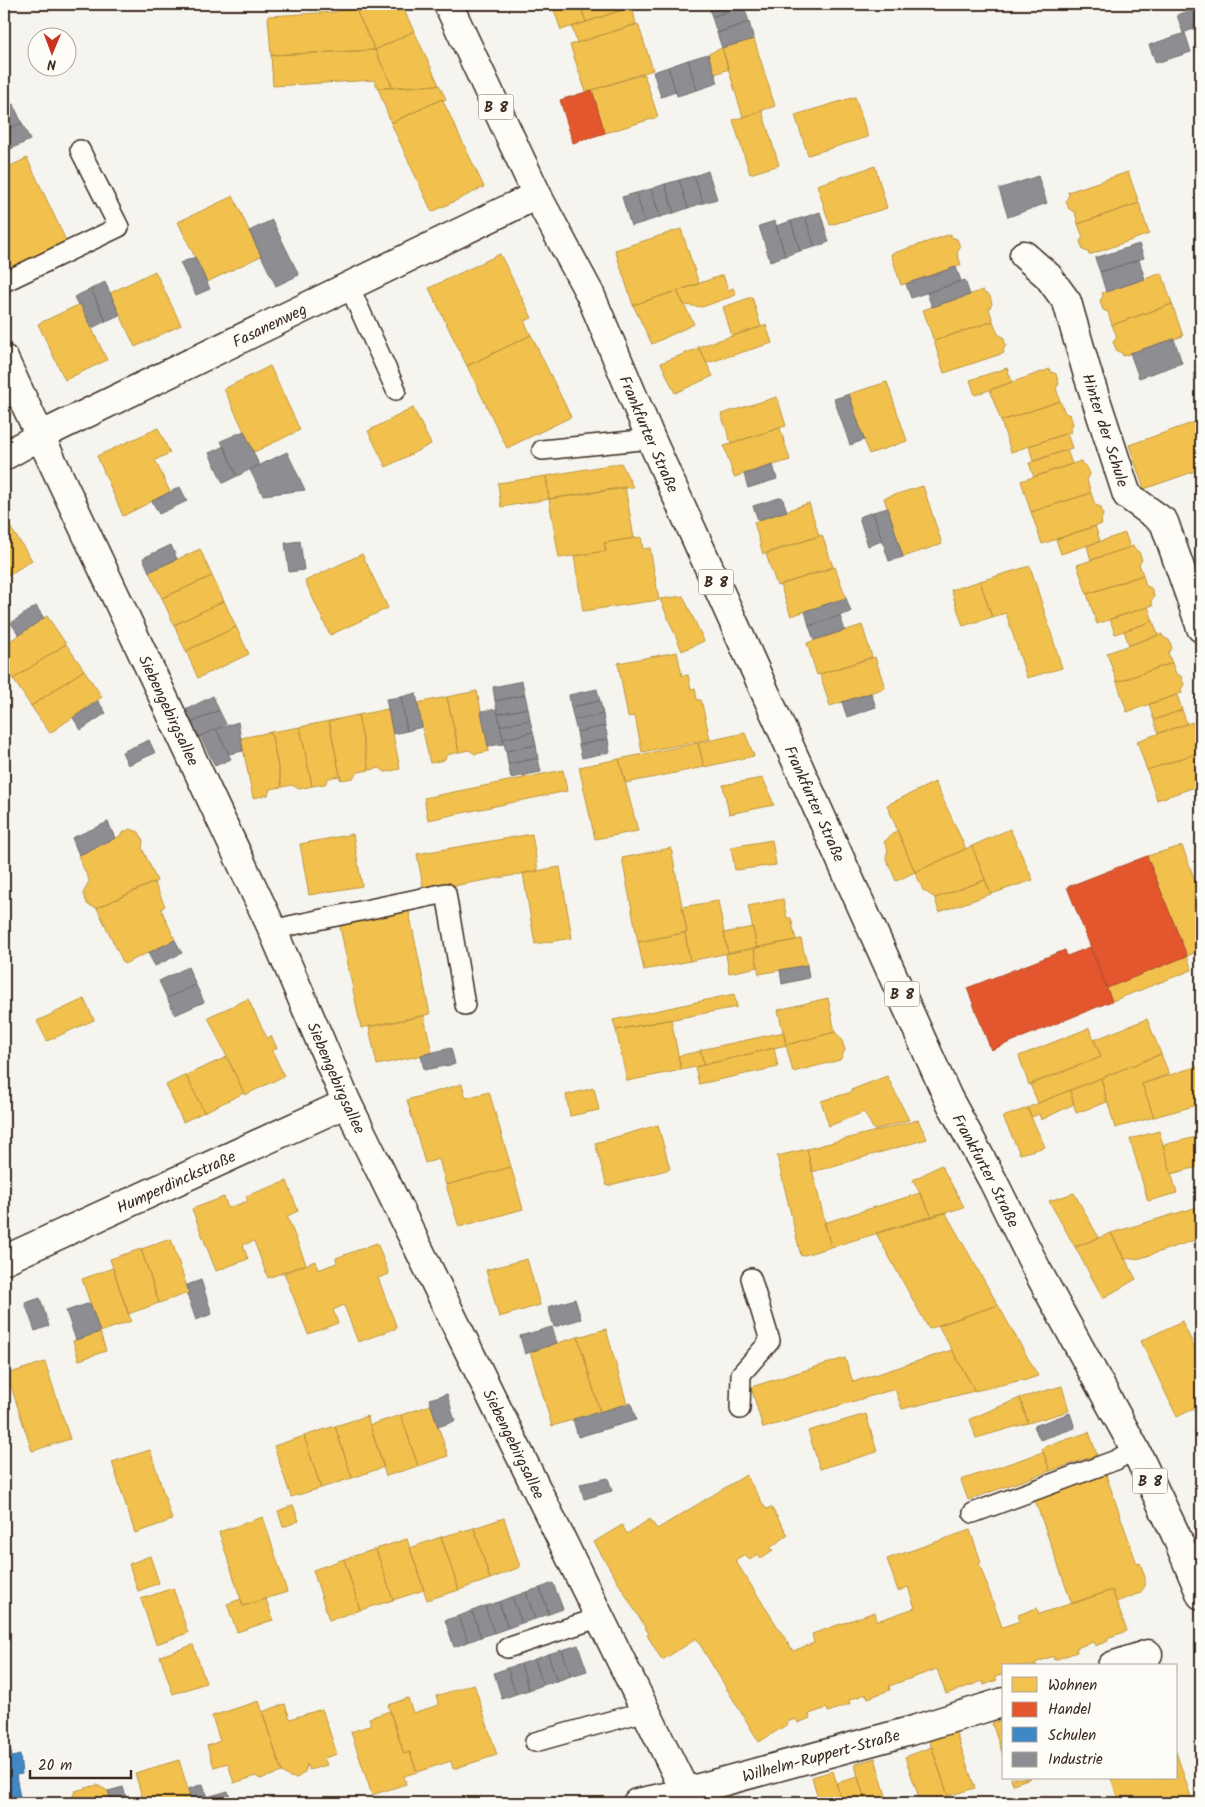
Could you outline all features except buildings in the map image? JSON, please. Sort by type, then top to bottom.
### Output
[{"type":"street","name":"Frankfurter Straße","points":[[448,4],[537,195],[590,294],[651,439],[948,1098],[993,1181],[1037,1270],[1134,1450],[1175,1533],[1201,1595]]},
{"type":"street","name":"Fasanenweg","points":[[4,456],[40,436],[537,195]]},
{"type":"street","name":"Hinter der Schule","points":[[1024,255],[1048,276],[1067,302],[1087,372],[1127,496],[1164,522],[1201,628]]},
{"type":"street","name":"Siebengebirgsallee","points":[[4,359],[274,933],[347,1102],[646,1711],[673,1797]]},
{"type":"street","name":"Humperdinckstraße","points":[[4,1260],[347,1102]]},
{"type":"street","points":[[1118,1664],[1148,1654]]},
{"type":"street","name":"Wilhelm-Ruppert-Straße","points":[[637,1803],[673,1797],[910,1731],[1002,1703]]},
{"type":"lane","points":[[4,282],[119,226],[80,150]]},
{"type":"lane","points":[[349,286],[396,390]]},
{"type":"lane","points":[[542,450],[651,439]]},
{"type":"lane","points":[[274,933],[289,926],[446,893],[465,1005]]},
{"type":"lane","points":[[740,1409],[741,1374],[770,1341],[752,1278]]},
{"type":"lane","points":[[972,1513],[1116,1460],[1134,1450]]},
{"type":"lane","points":[[507,1648],[601,1617]]},
{"type":"lane","points":[[535,1742],[646,1711]]}]
